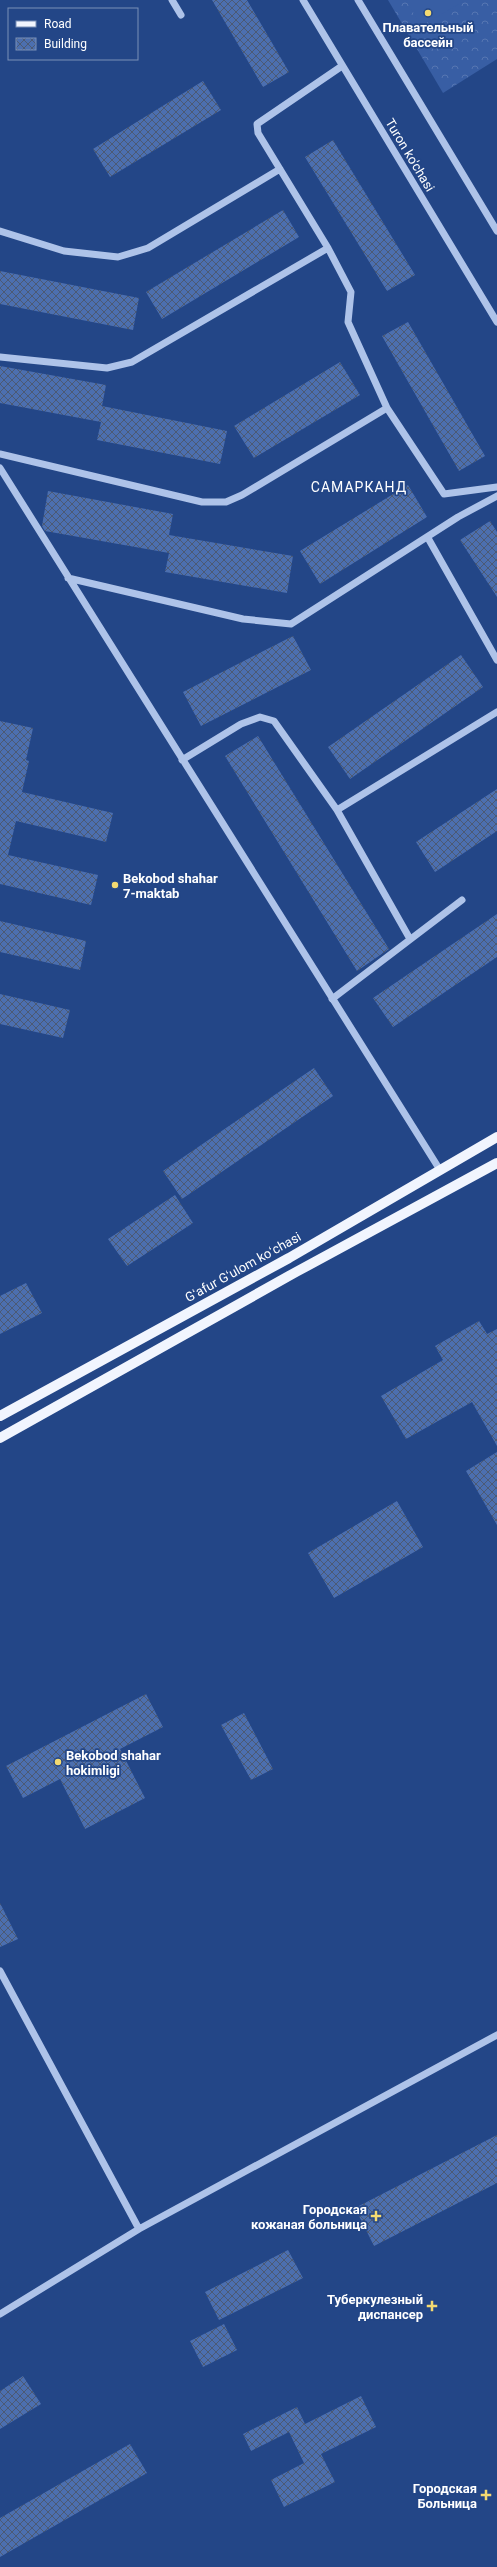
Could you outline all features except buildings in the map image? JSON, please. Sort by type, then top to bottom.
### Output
[{"type":"main road","name":"Gʻafur Gʻulom koʻchasi","points":[[0,1416],[289,1258],[497,1137]]},
{"type":"main road","points":[[0,1438],[296,1272],[497,1163]]},
{"type":"main road","points":[[289,1258],[296,1272]]},
{"type":"street","points":[[172,0],[180,15]]},
{"type":"street","name":"Turon ko'chasi","points":[[303,0],[497,322]]},
{"type":"street","points":[[358,0],[497,231]]},
{"type":"street","points":[[342,66],[257,124],[258,133],[328,248],[351,292],[348,322],[387,408],[444,494],[497,487]]},
{"type":"street","points":[[0,231],[64,251],[118,256],[148,248],[280,169]]},
{"type":"street","points":[[0,357],[107,368],[132,362],[328,248]]},
{"type":"street","points":[[0,454],[202,502],[226,502],[242,495],[387,408]]},
{"type":"street","points":[[0,468],[440,1170]]},
{"type":"street","points":[[68,578],[243,619],[291,624],[497,496]]},
{"type":"street","points":[[428,538],[497,660]]},
{"type":"street","points":[[337,810],[497,712]]},
{"type":"street","points":[[182,760],[241,724],[260,717],[274,721],[337,810],[410,940]]},
{"type":"street","points":[[332,999],[462,900]]},
{"type":"street","points":[[0,1971],[139,2229]]},
{"type":"street","points":[[0,2314],[139,2229],[497,2035]]},
{"type":"green space","points":[[388,0],[497,0],[497,59],[443,93]]},
{"type":"green space","name":"Плавательный бассейн","points":[[406,0],[466,0],[421,26]]},
{"type":"place","name":"Плавательный бассейн","points":[[428,13]]},
{"type":"place","name":"Bekobod shahar 7-maktab","points":[[115,885]]},
{"type":"place","name":"Bekobod shahar hokimligi","points":[[58,1762]]},
{"type":"place","name":"Городская кожаная больница","points":[[376,2216]]},
{"type":"place","name":"Туберкулезный диспансер","points":[[432,2306]]},
{"type":"place","name":"Городская Больница","points":[[486,2495]]},
{"type":"district","name":"САМАРКАНД","points":[[359,487]]}]
